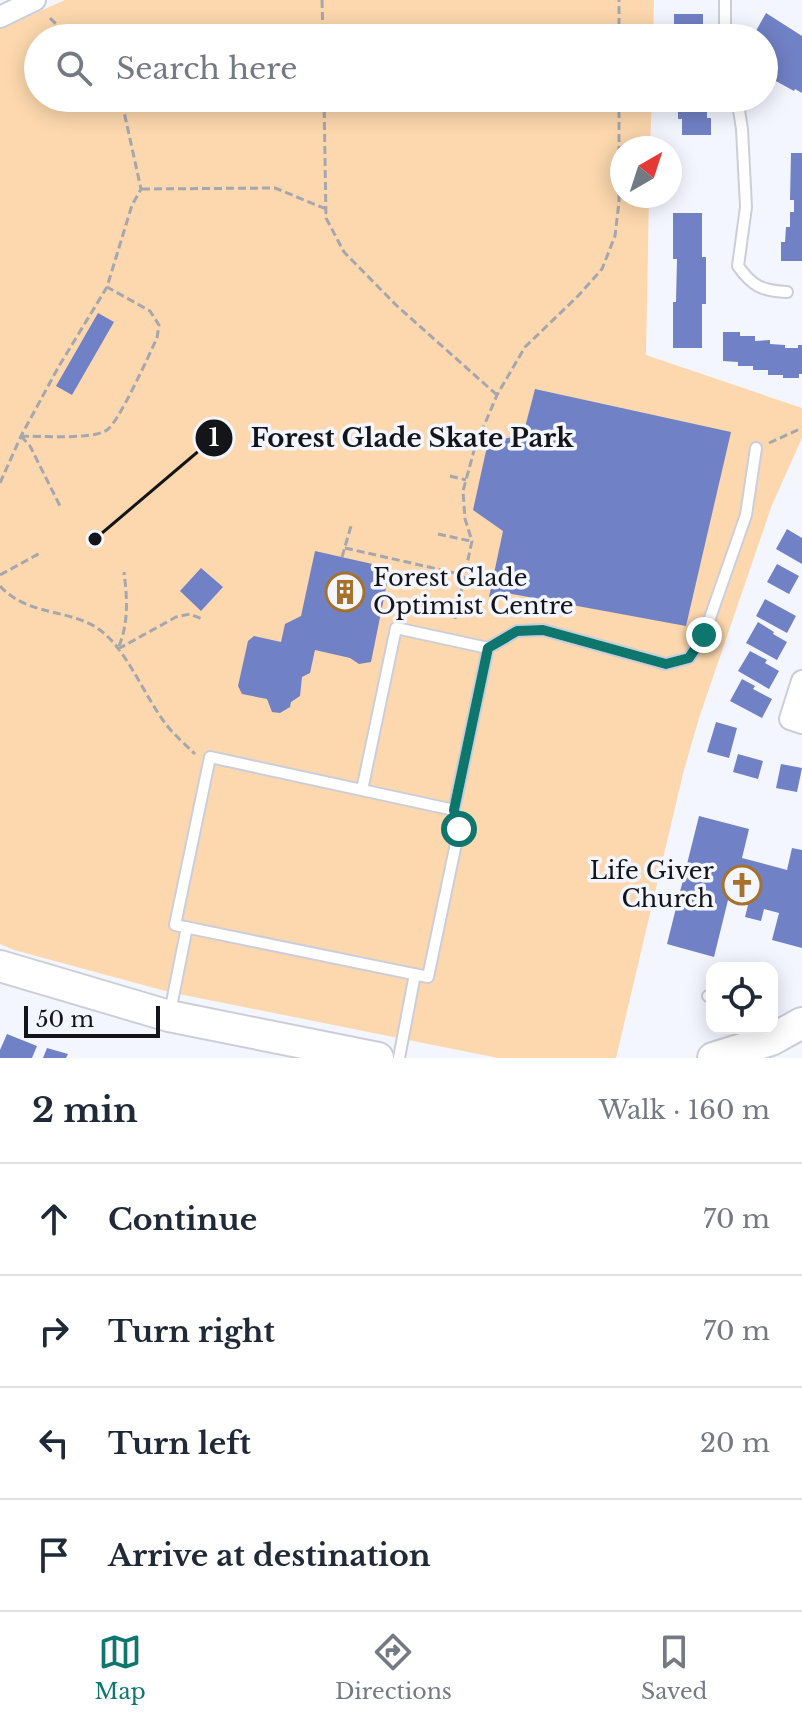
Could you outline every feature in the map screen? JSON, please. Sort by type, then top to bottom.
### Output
[{"type":"street","points":[[0,17],[35,0]]},
{"type":"street","points":[[802,681],[790,719],[802,723]]},
{"type":"street","points":[[0,966],[169,1016],[378,1058]]},
{"type":"street","points":[[778,1031],[802,1023]]},
{"type":"street","points":[[713,1058],[767,1034]]},
{"type":"lane","points":[[725,0],[726,24]]},
{"type":"lane","points":[[739,112],[746,207],[738,266],[749,282],[770,292],[787,292]]},
{"type":"lane","points":[[362,790],[396,628],[488,648],[517,631],[543,630],[666,664],[689,658],[704,635],[746,515],[756,448]]},
{"type":"lane","points":[[454,810],[210,757],[175,925],[428,977],[459,829],[454,810],[488,648]]},
{"type":"lane","points":[[169,1016],[187,927]]},
{"type":"lane","points":[[399,1058],[415,974]]},
{"type":"path","points":[[322,0],[323,24]]},
{"type":"path","points":[[619,0],[619,24]]},
{"type":"path","points":[[50,18],[56,24]]},
{"type":"path","points":[[0,483],[21,436],[59,366],[107,287],[132,205],[141,189],[124,112]]},
{"type":"path","points":[[324,112],[326,218],[344,252],[396,305],[497,395]]},
{"type":"path","points":[[455,619],[472,541],[465,519],[463,491],[475,447],[497,395],[525,347],[602,269],[615,236],[619,202],[619,112]]},
{"type":"path","points":[[141,189],[275,188],[326,209]]},
{"type":"path","points":[[21,436],[86,436],[107,431],[117,417],[157,338],[159,325],[150,311],[107,287]]},
{"type":"path","points":[[756,448],[802,428]]},
{"type":"path","points":[[21,436],[30,446],[60,506]]},
{"type":"path","points":[[450,476],[466,480]]},
{"type":"path","points":[[342,557],[351,526]]},
{"type":"path","points":[[438,534],[472,541]]},
{"type":"path","points":[[345,548],[464,575]]},
{"type":"path","points":[[0,575],[42,552]]},
{"type":"path","points":[[118,649],[126,629],[124,572]]},
{"type":"path","points":[[0,586],[6,593],[38,610],[78,618],[104,633],[118,649],[166,725],[198,757]]},
{"type":"path","points":[[118,649],[176,617],[190,614],[202,619]]},
{"type":"shaded area","points":[[65,0],[654,0],[653,24],[24,24],[24,112],[651,112],[650,136],[610,136],[610,208],[649,208],[646,355],[802,408],[802,438],[772,505],[699,718],[616,1058],[498,1058],[169,992],[0,944],[0,29]]},
{"type":"building","points":[[766,13],[802,36],[802,93],[778,82],[778,24],[760,24]]},
{"type":"building","points":[[674,14],[703,14],[703,24],[674,24]]},
{"type":"building","points":[[678,112],[707,112],[707,118],[711,118],[711,135],[682,135],[682,119],[678,119]]},
{"type":"building","points":[[791,153],[802,153],[802,261],[781,261],[781,242],[785,242],[786,227],[790,227],[790,212],[794,212],[794,200],[790,200]]},
{"type":"building","points":[[673,213],[702,213],[706,304],[702,304],[702,348],[673,348],[677,259],[673,259]]},
{"type":"building","points":[[98,313],[114,322],[72,395],[56,386]]},
{"type":"building","points":[[723,332],[740,332],[740,336],[755,336],[755,341],[770,340],[770,344],[785,345],[785,348],[802,345],[802,374],[799,378],[783,378],[783,375],[768,375],[768,370],[753,370],[753,366],[738,366],[738,362],[723,361]]},
{"type":"building","points":[[535,389],[731,432],[686,626],[506,593],[504,600],[489,597],[503,531],[473,510],[488,442],[523,435]]},
{"type":"building","points":[[787,529],[802,538],[802,564],[776,549]]},
{"type":"building","name":"Forest Glade Optimist Centre","points":[[315,551],[390,568],[371,662],[359,664],[350,658],[315,650],[310,673],[302,677],[300,696],[280,713],[272,712],[267,699],[242,694],[238,686],[248,641],[254,636],[281,642],[285,624],[301,616]]},
{"type":"building","points":[[777,564],[799,576],[789,594],[767,582]]},
{"type":"building","points":[[201,568],[223,587],[201,611],[180,591]]},
{"type":"building","points":[[765,599],[796,616],[787,633],[756,616]]},
{"type":"building","points":[[758,622],[787,642],[777,660],[746,643]]},
{"type":"building","points":[[750,651],[779,671],[769,689],[738,671]]},
{"type":"building","points":[[742,679],[772,699],[762,718],[730,701]]},
{"type":"building","points":[[716,722],[737,728],[729,758],[707,752]]},
{"type":"building","points":[[738,754],[763,761],[758,779],[733,772]]},
{"type":"building","points":[[781,764],[802,768],[797,792],[776,788]]},
{"type":"building","name":"Life Giver Church","points":[[699,816],[749,829],[742,858],[787,870],[792,848],[802,850],[802,948],[772,940],[779,913],[764,909],[761,921],[745,917],[748,905],[728,900],[714,957],[667,944]]},
{"type":"building","points":[[7,1034],[37,1046],[32,1058],[0,1058]]},
{"type":"building","points":[[47,1048],[68,1054],[66,1058],[43,1058]]},
{"type":"place","name":"Forest Glade Skate Park","points":[[95,539]]},
{"type":"place","name":"Forest Glade Optimist Centre","points":[[345,592]]},
{"type":"place","name":"Life Giver Church","points":[[742,885]]},
{"type":"route","points":[[459,829],[454,810],[488,648],[517,631],[543,630],[666,664],[689,658],[704,635]]}]
